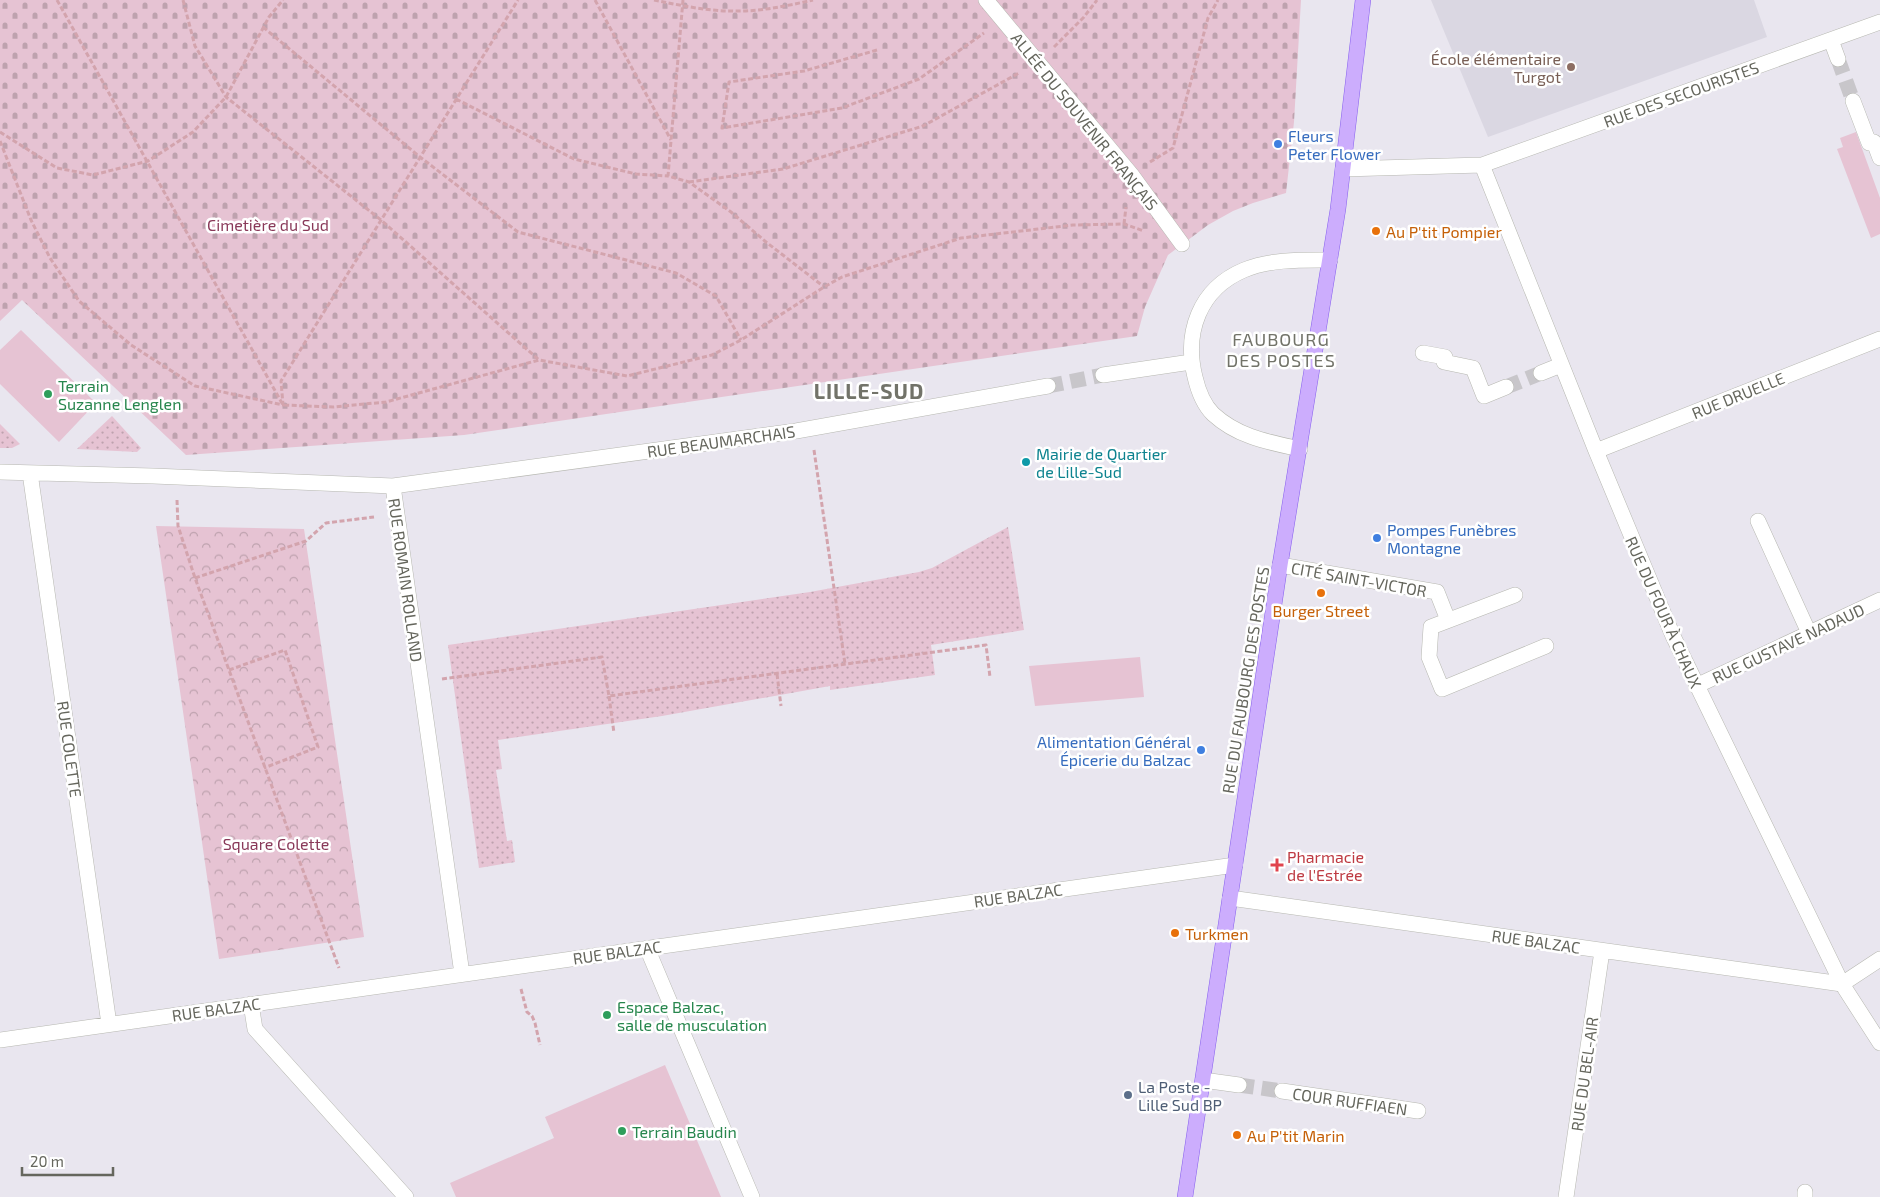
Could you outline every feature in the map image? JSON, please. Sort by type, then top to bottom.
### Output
[{"type":"main road","name":"RUE DU FAUBOURG DES POSTES","points":[[1185,1197],[1280,565],[1330,260],[1363,0]]},
{"type":"street","name":"ALLÉE DU SOUVENIR FRANÇAIS","points":[[986,0],[1131,174],[1182,244]]},
{"type":"street","name":"RUE DES SECOURISTES","points":[[1482,165],[1880,22]]},
{"type":"street","points":[[1831,40],[1838,59]]},
{"type":"street","points":[[1853,101],[1869,144],[1874,142],[1880,158]]},
{"type":"street","points":[[1343,169],[1482,165]]},
{"type":"street","name":"RUE DU FOUR À CHAUX","points":[[1482,165],[1648,580],[1696,686],[1842,984],[1880,1043]]},
{"type":"street","points":[[1300,449],[1256,439],[1240,433],[1224,423],[1212,412],[1202,399],[1197,387],[1191,362],[1191,343],[1194,325],[1209,296],[1218,286],[1242,271],[1289,260],[1330,260]]},
{"type":"street","name":"RUE DRUELLE","points":[[1596,451],[1880,339]]},
{"type":"street","points":[[1423,353],[1444,357],[1444,362],[1473,368],[1484,396],[1506,387]]},
{"type":"street","points":[[1103,375],[1191,362]]},
{"type":"street","points":[[1541,373],[1561,365]]},
{"type":"street","name":"RUE BEAUMARCHAIS","points":[[393,486],[811,428],[1048,386]]},
{"type":"street","name":"RUE ROMAIN ROLLAND","points":[[0,472],[393,486],[462,974]]},
{"type":"street","name":"RUE COLETTE","points":[[30,473],[109,1024]]},
{"type":"street","points":[[1758,521],[1809,633]]},
{"type":"street","name":"CITÉ SAINT-VICTOR","points":[[1280,565],[1437,592],[1448,620]]},
{"type":"street","points":[[1514,595],[1431,627],[1429,657],[1442,689],[1546,646]]},
{"type":"street","name":"RUE GUSTAVE NADAUD","points":[[1696,686],[1880,600]]},
{"type":"street","name":"RUE BALZAC","points":[[0,1040],[1235,864]]},
{"type":"street","name":"RUE BALZAC","points":[[1230,898],[1842,984]]},
{"type":"street","points":[[647,948],[752,1197]]},
{"type":"street","name":"RUE DU BEL-AIR","points":[[1566,1197],[1602,950]]},
{"type":"street","points":[[1842,984],[1880,960]]},
{"type":"street","points":[[251,1004],[255,1029],[406,1197]]},
{"type":"street","points":[[1203,1080],[1239,1085]]},
{"type":"street","name":"COUR RUFFIAEN","points":[[1282,1091],[1418,1111]]},
{"type":"path","points":[[58,0],[283,405]]},
{"type":"path","points":[[183,0],[196,46],[226,97],[381,220],[539,360]]},
{"type":"path","points":[[0,132],[57,168],[93,175],[148,161],[193,132],[226,97],[268,17],[283,0]]},
{"type":"path","points":[[283,405],[281,381],[518,0]]},
{"type":"path","points":[[595,0],[671,140]]},
{"type":"path","points":[[654,0],[682,6],[731,11],[780,8],[812,0]]},
{"type":"path","points":[[668,176],[683,0]]},
{"type":"path","points":[[689,182],[782,169],[923,126],[1039,62],[1084,17],[1097,0]]},
{"type":"path","points":[[1124,224],[1131,174],[1173,148],[1208,18],[1218,0]]},
{"type":"path","points":[[877,50],[804,71],[729,82],[722,128],[842,108],[919,79],[1003,20]]},
{"type":"path","points":[[263,27],[420,157],[518,232],[676,273],[716,296],[741,340]]},
{"type":"path","points":[[456,99],[574,159],[636,174],[668,176],[689,182],[731,212],[824,287]]},
{"type":"path","points":[[0,142],[31,220],[46,250],[79,301],[131,345],[195,386],[283,405],[333,407],[386,402],[539,360],[627,376],[712,356],[741,340],[824,287],[842,278],[960,238],[1074,225],[1124,224],[1182,244]]},
{"type":"path","points":[[811,428],[845,664]]},
{"type":"path","points":[[176,477],[178,526],[195,578],[347,990]]},
{"type":"path","points":[[195,578],[306,541],[326,523],[397,514]]},
{"type":"path","points":[[608,696],[986,645],[990,677]]},
{"type":"path","points":[[229,670],[285,650],[318,747],[264,768]]},
{"type":"path","points":[[421,682],[602,657],[614,733]]},
{"type":"path","points":[[776,674],[780,706]]},
{"type":"path","points":[[519,984],[527,1012],[532,1016],[535,1023],[540,1045]]},
{"type":"shaded area","name":"École élémentaire Turgot","points":[[1431,0],[1754,0],[1767,37],[1488,137]]},
{"type":"green space","name":"Cimetière du Sud","points":[[0,0],[1301,0],[1294,122],[1286,193],[1233,211],[1208,225],[1168,255],[1145,307],[1137,336],[464,435],[186,455],[22,300],[0,321]]},
{"type":"green space","points":[[1856,132],[1880,198],[1880,234],[1871,238],[1837,149],[1843,147],[1840,138]]},
{"type":"green space","name":"Terrain Suzanne Lenglen","points":[[21,330],[96,403],[59,442],[0,384],[0,350]]},
{"type":"green space","points":[[112,416],[141,448],[137,452],[77,449]]},
{"type":"green space","points":[[0,424],[20,444],[12,448],[0,448]]},
{"type":"green space","name":"Square Colette","points":[[156,526],[304,529],[364,937],[219,959]]},
{"type":"green space","points":[[1008,527],[1024,630],[931,645],[935,675],[830,690],[830,686],[662,716],[498,740],[502,769],[496,770],[507,841],[512,840],[515,862],[479,868],[448,645],[810,592],[919,572],[932,568]]},
{"type":"green space","points":[[1140,657],[1144,697],[1035,706],[1029,666]]},
{"type":"green space","name":"Terrain Baudin","points":[[665,1065],[721,1197],[456,1197],[450,1183],[554,1138],[545,1117]]},
{"type":"tunnel","points":[[1838,59],[1853,101]]},
{"type":"tunnel","points":[[1506,387],[1541,373]]},
{"type":"tunnel","points":[[1048,386],[1103,375]]},
{"type":"tunnel","points":[[1239,1085],[1282,1091]]},
{"type":"place","name":"École élémentaire Turgot","points":[[1571,67]]},
{"type":"place","name":"Fleurs Peter Flower","points":[[1278,144]]},
{"type":"place","name":"Au P'tit Pompier","points":[[1376,231]]},
{"type":"place","name":"Terrain Suzanne Lenglen","points":[[48,394]]},
{"type":"place","name":"Mairie de Quartier de Lille-Sud","points":[[1026,462]]},
{"type":"place","name":"Pompes Funèbres Montagne","points":[[1377,538]]},
{"type":"place","name":"Burger Street","points":[[1321,593]]},
{"type":"place","name":"Alimentation Général Épicerie du Balzac","points":[[1201,750]]},
{"type":"place","name":"Pharmacie de l'Estrée","points":[[1277,865]]},
{"type":"place","name":"Turkmen","points":[[1175,933]]},
{"type":"place","name":"Espace Balzac, salle de musculation","points":[[607,1015]]},
{"type":"place","name":"La Poste - Lille Sud BP","points":[[1128,1095]]},
{"type":"place","name":"Terrain Baudin","points":[[622,1131]]},
{"type":"place","name":"Au P'tit Marin","points":[[1237,1135]]},
{"type":"district","name":"FAUBOURG DES POSTES","points":[[1281,349]]},
{"type":"district","name":"LILLE-SUD","points":[[869,390]]}]
